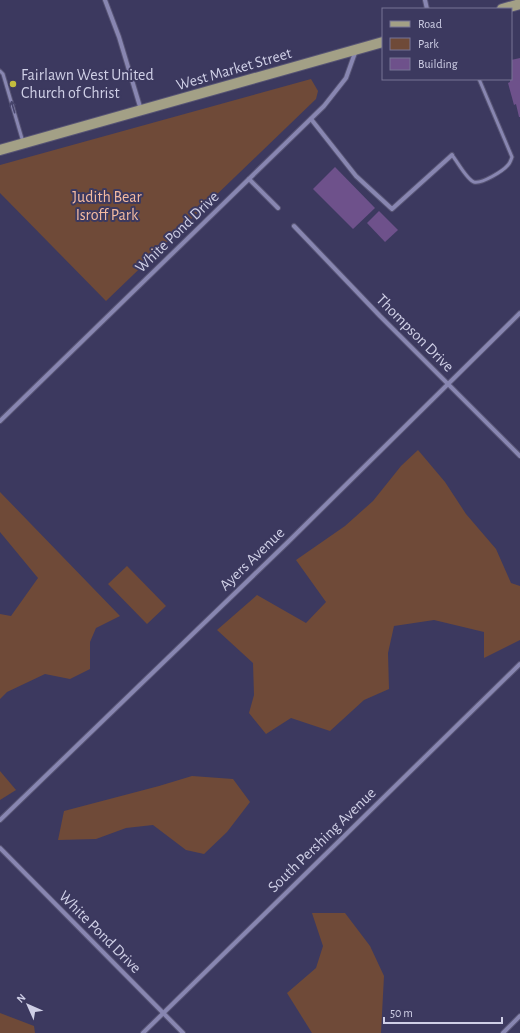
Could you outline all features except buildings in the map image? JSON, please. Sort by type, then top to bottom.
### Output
[{"type":"main road","points":[[506,8],[520,4]]},
{"type":"main road","name":"West Market Street","points":[[0,150],[382,42]]},
{"type":"street","points":[[105,0],[142,110]]},
{"type":"street","name":"White Pond Drive","points":[[0,421],[324,106],[346,78],[356,50]]},
{"type":"street","points":[[311,119],[356,176],[392,209],[452,155]]},
{"type":"street","points":[[249,179],[278,208]]},
{"type":"street","name":"Thompson Drive","points":[[294,226],[380,316],[520,456]]},
{"type":"street","name":"Ayers Avenue","points":[[0,820],[65,759],[147,677],[288,542],[520,313]]},
{"type":"street","name":"South Pershing Avenue","points":[[143,1033],[520,664]]},
{"type":"street","name":"White Pond Drive","points":[[0,848],[183,1033]]},
{"type":"street","points":[[503,1033],[520,1016]]},
{"type":"lane","points":[[0,70],[3,74],[23,144]]},
{"type":"lane","points":[[452,155],[470,179],[474,182],[481,182],[500,172],[507,166],[512,157],[479,80]]},
{"type":"green space","name":"Judith Bear Isroff Park","points":[[311,79],[318,91],[316,99],[106,301],[0,193],[0,165]]},
{"type":"green space","points":[[418,450],[445,482],[466,514],[496,549],[511,583],[520,586],[520,640],[484,658],[484,632],[434,620],[394,626],[388,653],[389,689],[364,700],[330,731],[291,718],[266,734],[249,713],[254,695],[253,663],[217,630],[257,595],[306,623],[326,602],[296,560],[345,526],[373,501],[401,466]]},
{"type":"green space","points":[[0,492],[120,616],[96,628],[90,642],[90,669],[70,679],[45,674],[7,692],[0,699],[0,614],[11,616],[38,578],[0,532]]},
{"type":"green space","points":[[127,566],[166,606],[147,624],[108,584]]},
{"type":"green space","points":[[0,771],[16,790],[0,800]]},
{"type":"green space","points":[[192,776],[233,779],[250,802],[227,832],[204,854],[186,850],[153,825],[126,828],[96,839],[58,840],[64,811]]},
{"type":"green space","points":[[312,913],[345,913],[370,946],[384,976],[381,1033],[312,1033],[287,993],[316,968],[323,946]]},
{"type":"green space","points":[[0,1013],[34,1026],[35,1033],[0,1033]]},
{"type":"place","name":"Fairlawn West United Church of Christ","points":[[13,84]]}]
